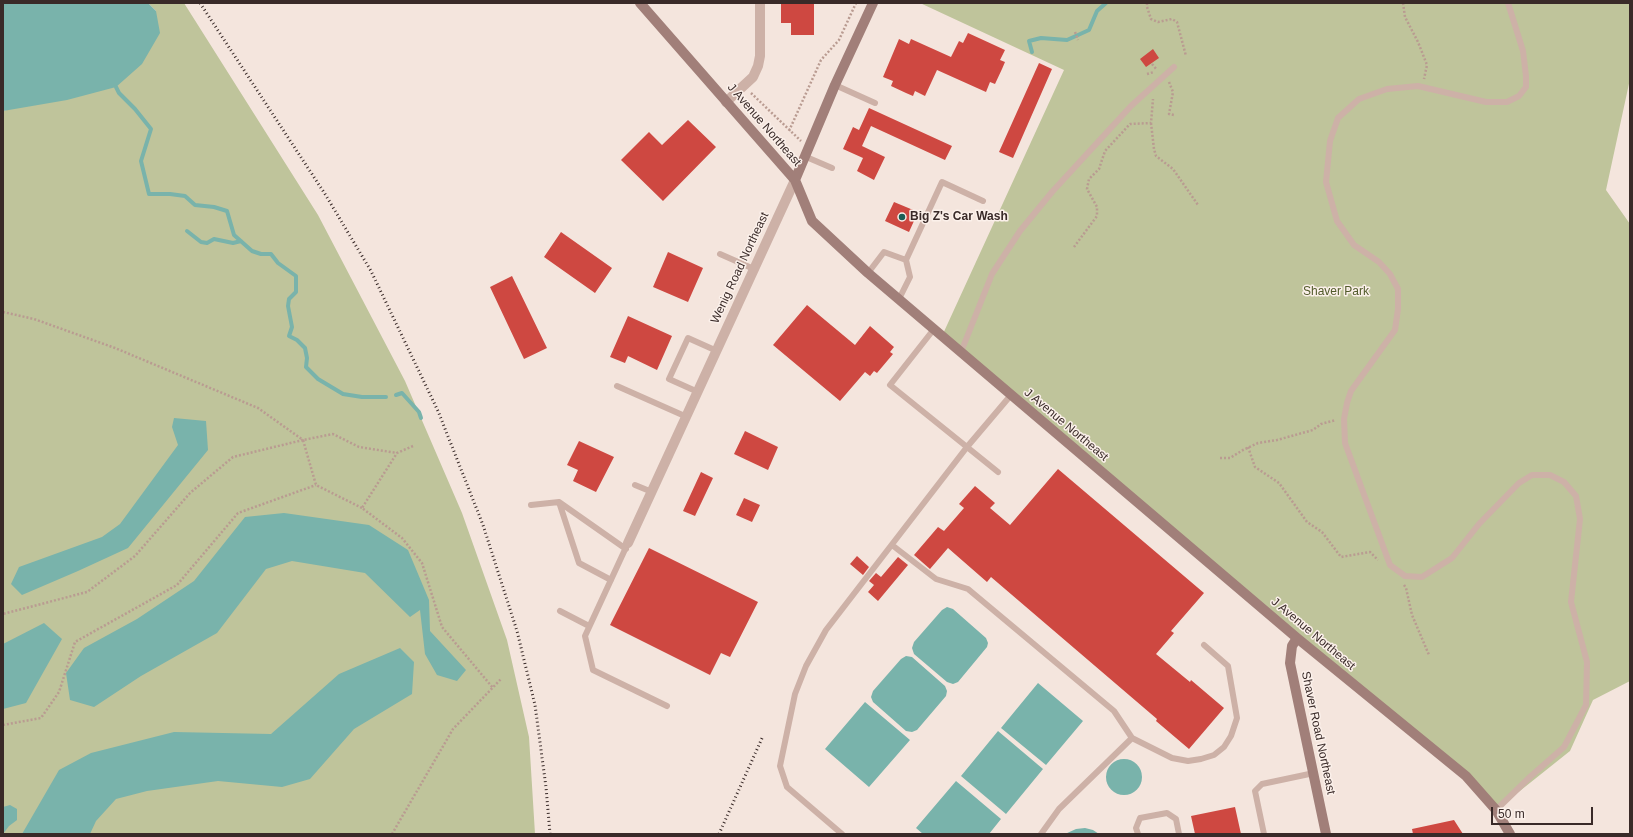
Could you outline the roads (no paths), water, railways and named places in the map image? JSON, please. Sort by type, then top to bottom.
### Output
[{"type":"street","name":"J Avenue Northeast","points":[[640,3],[795,180],[812,221],[898,299],[1297,638],[1466,776],[1496,810],[1510,834]]},
{"type":"street","points":[[726,102],[753,77],[759,61],[760,3]]},
{"type":"street","name":"Wenig Road Northeast","points":[[627,546],[795,180],[835,85],[873,3]]},
{"type":"street","name":"Shaver Road Northeast","points":[[1297,638],[1292,646],[1290,663],[1326,834]]},
{"type":"lane","points":[[1496,810],[1564,747],[1586,705],[1587,662],[1571,602],[1580,519],[1576,496],[1564,482],[1550,476],[1532,476],[1519,483],[1514,488],[1479,524],[1452,558],[1422,577],[1405,576],[1390,565],[1345,443],[1344,419],[1347,403],[1352,391],[1395,330],[1398,310],[1398,290],[1390,274],[1379,262],[1354,244],[1337,221],[1326,182],[1330,141],[1338,118],[1359,99],[1387,89],[1418,86],[1486,102],[1506,102],[1519,96],[1526,87],[1526,76],[1523,51],[1508,3]]},
{"type":"lane","points":[[961,352],[992,274],[1020,231],[1052,192],[1131,106],[1174,67]]},
{"type":"lane","points":[[835,85],[875,103]]},
{"type":"lane","points":[[804,156],[832,168]]},
{"type":"lane","points":[[898,299],[910,278],[906,260],[942,182],[983,201]]},
{"type":"lane","points":[[868,273],[884,252],[906,260]]},
{"type":"lane","points":[[720,254],[754,269]]},
{"type":"lane","points":[[934,329],[890,384],[998,472]]},
{"type":"lane","points":[[698,392],[669,379],[688,338],[717,351]]},
{"type":"lane","points":[[617,386],[687,417]]},
{"type":"lane","points":[[842,834],[787,787],[780,766],[795,694],[806,666],[826,630],[967,447],[1011,395]]},
{"type":"lane","points":[[635,485],[652,492]]},
{"type":"lane","points":[[559,502],[579,563],[611,580]]},
{"type":"lane","points":[[532,505],[559,502],[627,546],[585,636],[594,670],[667,706]]},
{"type":"lane","points":[[892,545],[936,579],[968,588],[1114,711],[1132,738],[1172,758],[1188,761],[1214,755],[1224,747],[1231,736],[1237,718],[1228,666],[1204,646]]},
{"type":"lane","points":[[560,611],[589,626]]},
{"type":"lane","points":[[1041,834],[1059,809],[1132,738]]},
{"type":"lane","points":[[1264,834],[1255,791],[1262,784],[1314,773]]},
{"type":"lane","points":[[1138,834],[1136,828],[1140,818],[1167,813],[1176,819],[1179,834]]},
{"type":"water","points":[[3,3],[148,3],[156,11],[160,33],[142,64],[116,87],[67,100],[3,111]]},
{"type":"water","points":[[174,418],[206,421],[208,450],[128,548],[22,595],[11,584],[19,567],[102,537],[120,524],[178,445],[172,427]]},
{"type":"water","points":[[284,513],[369,525],[408,550],[429,600],[430,631],[466,670],[457,681],[437,675],[425,654],[420,610],[410,617],[365,573],[292,561],[266,569],[217,633],[141,676],[94,707],[70,700],[66,673],[84,648],[137,619],[194,581],[245,517]]},
{"type":"water","points":[[947,607],[953,609],[986,638],[988,643],[987,647],[958,682],[953,684],[947,682],[914,654],[912,648],[914,642],[942,610]]},
{"type":"water","points":[[44,623],[62,639],[26,703],[3,709],[3,644]]},
{"type":"water","points":[[400,648],[414,662],[412,694],[354,729],[310,779],[282,787],[218,781],[147,791],[116,799],[96,821],[90,834],[22,834],[59,770],[91,753],[174,732],[271,734],[339,674]]},
{"type":"water","points":[[906,656],[912,657],[945,686],[947,691],[946,696],[917,730],[912,732],[906,731],[873,702],[871,697],[873,691],[901,659]]},
{"type":"water","points":[[1038,683],[1083,721],[1046,765],[1001,728]]},
{"type":"water","points":[[865,702],[910,740],[869,787],[825,749]]},
{"type":"water","points":[[998,731],[1043,769],[1006,814],[961,776]]},
{"type":"water","points":[[1128,759],[1137,764],[1141,770],[1141,784],[1137,790],[1128,795],[1120,795],[1111,790],[1107,784],[1106,773],[1111,764],[1117,760]]},
{"type":"water","points":[[956,781],[1001,819],[989,834],[923,834],[916,828]]},
{"type":"water","points":[[10,805],[17,809],[17,820],[9,826],[3,834],[3,807]]},
{"type":"water","points":[[1085,828],[1093,830],[1099,834],[1065,834],[1076,829]]},
{"type":"waterway","points":[[1032,52],[1029,41],[1041,38],[1067,40],[1089,30],[1097,11],[1106,3]]},
{"type":"waterway","points":[[116,87],[119,93],[135,109],[151,129],[141,161],[149,194],[185,196],[195,205],[214,207],[227,211],[234,235],[252,251],[261,254],[271,254],[278,263],[296,276],[296,292],[289,299],[288,306],[292,327],[289,336],[297,340],[305,348],[307,358],[306,367],[318,379],[343,394],[362,397],[386,397]]},
{"type":"waterway","points":[[187,231],[201,242],[207,243],[214,239],[233,243],[241,241]]},
{"type":"waterway","points":[[396,395],[402,393],[419,412],[421,418]]},
{"type":"railway","points":[[200,3],[325,194],[371,271],[438,411],[483,525],[517,631],[535,705],[546,787],[550,834]]},
{"type":"railway","points":[[719,834],[763,736]]},
{"type":"place","name":"Big Z's Car Wash","points":[[902,217]]},
{"type":"park label","name":"Shaver Park","points":[[1336,292]]}]
